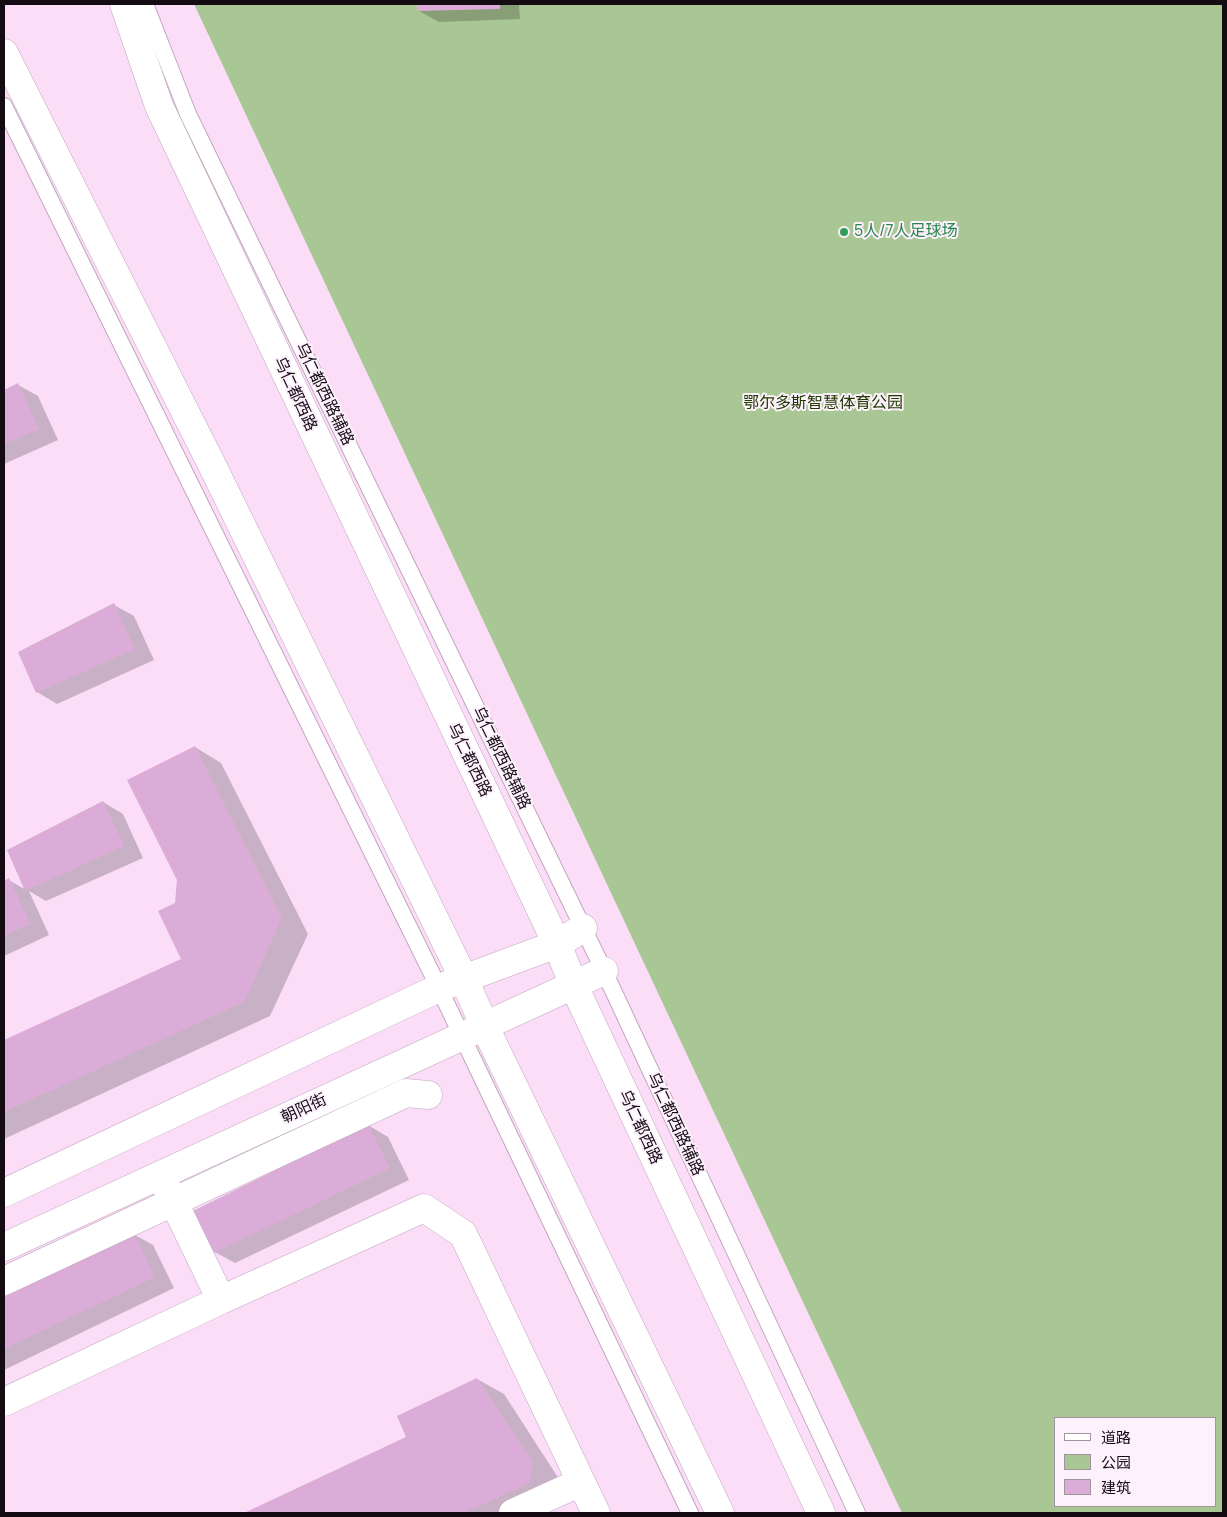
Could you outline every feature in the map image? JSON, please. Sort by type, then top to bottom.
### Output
[{"type":"main road","name":"乌仁都西路","points":[[124,4],[159,106],[557,944],[574,986],[821,1513]]},
{"type":"main road","points":[[4,53],[216,472],[464,978],[473,1032],[720,1513]]},
{"type":"main road","points":[[4,1192],[439,988],[557,944],[583,928]]},
{"type":"main road","name":"朝阳街","points":[[4,1247],[604,971]]},
{"type":"main road","points":[[4,1280],[406,1093],[428,1094]]},
{"type":"main road","points":[[160,1175],[221,1300]]},
{"type":"main road","points":[[4,1402],[221,1300],[424,1208],[463,1234],[596,1513]]},
{"type":"main road","points":[[513,1513],[581,1482]]},
{"type":"lane","name":"乌仁都西路辅路","points":[[145,4],[193,123],[604,971],[857,1513]]},
{"type":"lane","points":[[4,106],[439,988],[473,1032],[690,1513]]},
{"type":"green space","name":"鄂尔多斯智慧体育公园","points":[[194,4],[1223,4],[1223,1513],[902,1513]]},
{"type":"building","points":[[417,4],[500,4],[500,9],[417,11]]},
{"type":"building","points":[[18,383],[39,429],[4,444],[4,390]]},
{"type":"building","points":[[114,603],[135,649],[36,693],[18,652]]},
{"type":"building","points":[[195,746],[282,918],[244,1002],[4,1112],[4,1040],[181,959],[158,911],[175,903],[177,880],[127,780]]},
{"type":"building","points":[[103,801],[124,846],[25,891],[7,850]]},
{"type":"building","points":[[9,878],[30,924],[4,936],[4,881]]},
{"type":"building","points":[[368,1124],[390,1168],[214,1253],[193,1211]]},
{"type":"building","points":[[133,1232],[155,1277],[4,1349],[4,1297]]},
{"type":"building","points":[[477,1378],[533,1463],[529,1483],[463,1513],[244,1513],[406,1437],[397,1416]]},
{"type":"place","name":"5人/7人足球场","points":[[844,232]]}]
